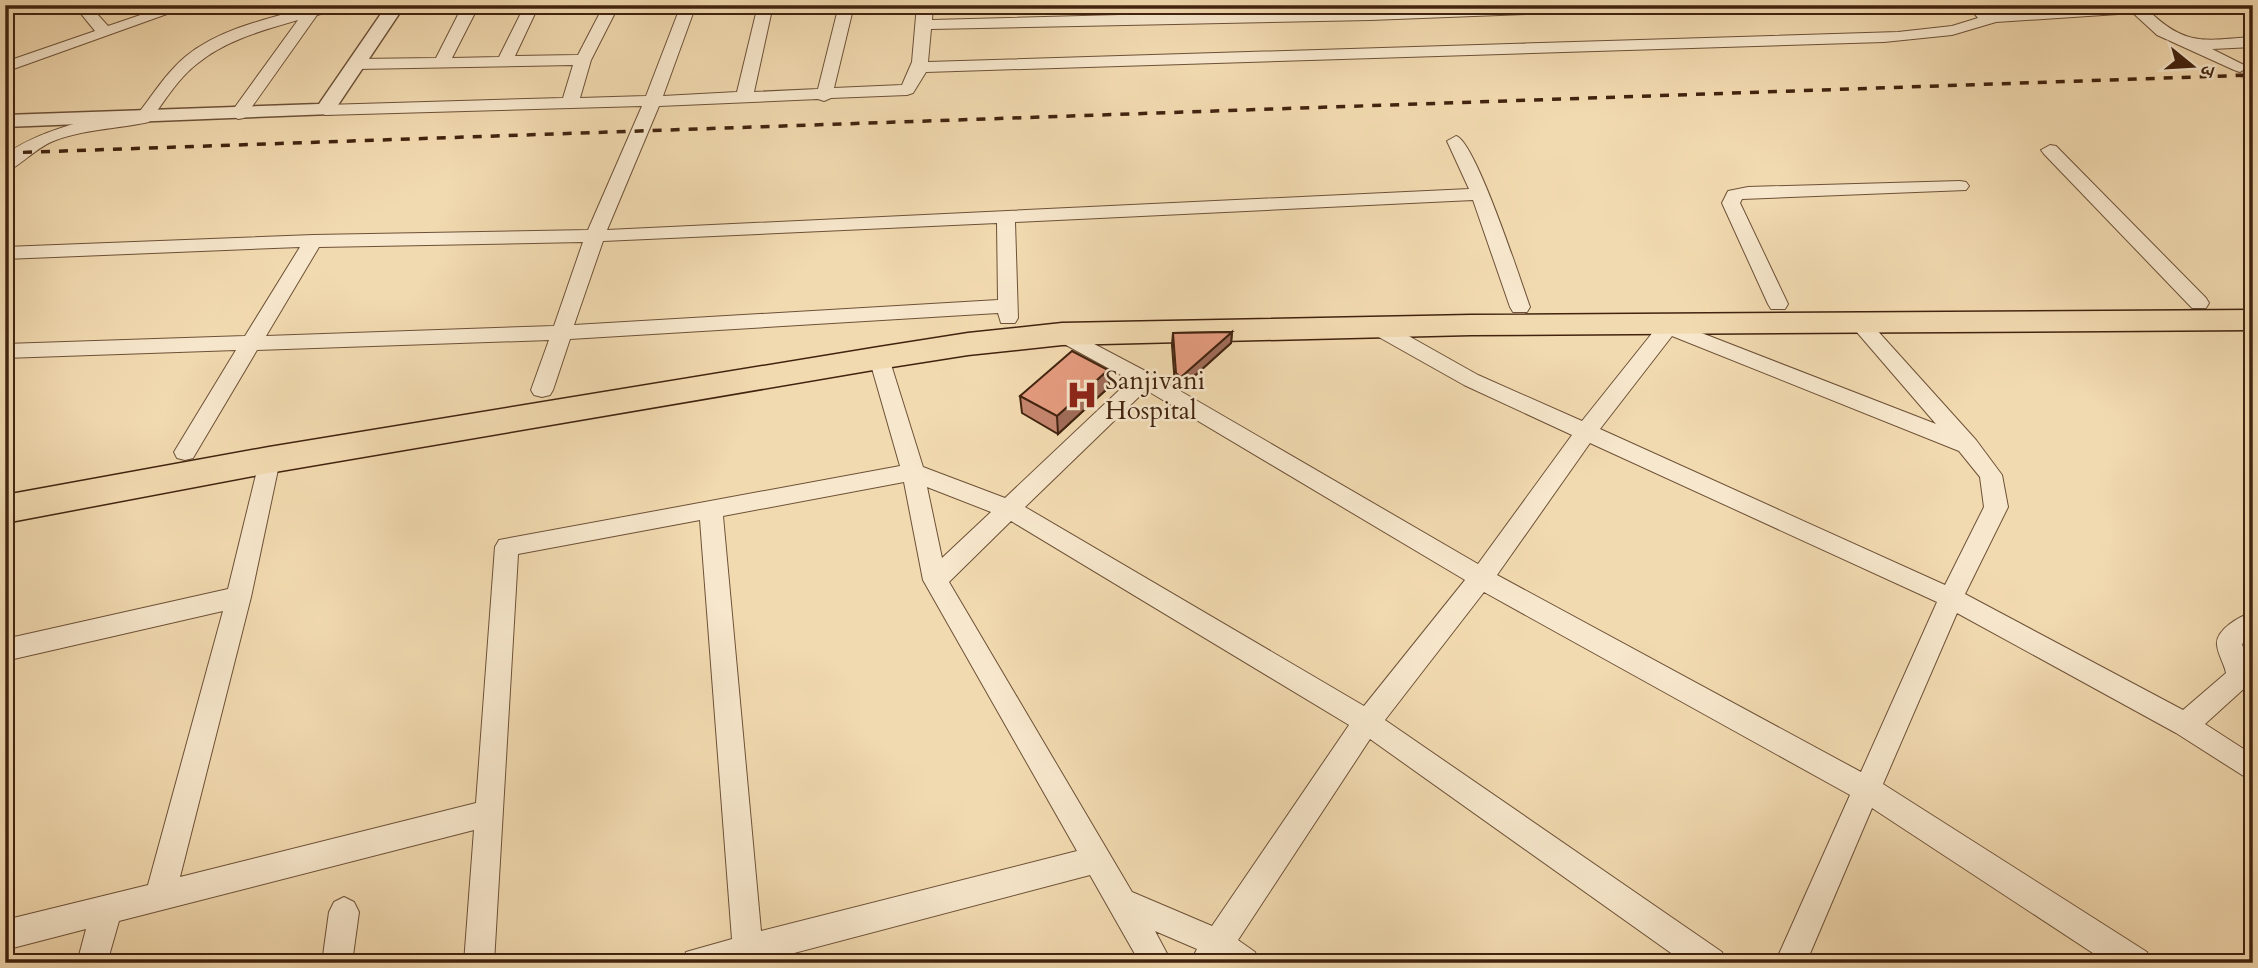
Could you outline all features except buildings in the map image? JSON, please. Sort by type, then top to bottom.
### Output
[{"type":"main road","points":[[5,484],[1008,312],[1778,304],[2253,303]]},
{"type":"main road","points":[[5,509],[269,460],[879,358],[968,344],[1062,334],[1375,326],[2253,320]]},
{"type":"street","points":[[81,5],[105,32]]},
{"type":"street","points":[[5,167],[16,153],[52,135],[137,118],[191,60],[214,46],[338,5]]},
{"type":"street","points":[[325,110],[396,5]]},
{"type":"street","points":[[570,103],[583,60],[612,5]]},
{"type":"street","points":[[542,390],[595,236],[653,101],[689,5]]},
{"type":"street","points":[[744,97],[766,5]]},
{"type":"street","points":[[824,96],[846,5]]},
{"type":"street","points":[[10,121],[824,96],[907,90],[911,87],[919,66],[925,5]]},
{"type":"street","points":[[923,25],[1218,37],[1374,28],[1440,9],[1511,7],[1596,22],[1632,5]]},
{"type":"street","points":[[1974,5],[1984,15],[1992,18]]},
{"type":"street","points":[[919,66],[1218,37],[1374,28],[1596,22],[1943,34],[1972,27],[1992,18],[2134,7],[2248,5]]},
{"type":"street","points":[[5,47],[13,64],[183,6]]},
{"type":"street","points":[[442,62],[471,6],[532,6],[504,62]]},
{"type":"street","points":[[2220,6],[2247,31]]},
{"type":"street","points":[[2134,7],[2162,32],[2240,67]]},
{"type":"street","points":[[238,114],[311,13]]},
{"type":"street","points":[[2187,45],[2247,31]]},
{"type":"street","points":[[357,64],[583,60]]},
{"type":"street","points":[[1456,141],[1479,194],[1520,307]]},
{"type":"street","points":[[2050,150],[2199,303]]},
{"type":"street","points":[[1778,304],[1731,203],[1734,195],[1960,186]]},
{"type":"street","points":[[5,253],[313,241],[595,236],[1479,194]]},
{"type":"street","points":[[5,351],[561,333],[1008,312],[1006,218]]},
{"type":"street","points":[[185,452],[313,241]]},
{"type":"street","points":[[1790,963],[1951,598],[1996,507],[1991,475],[1858,323]]},
{"type":"street","points":[[1212,953],[1367,722],[1481,578],[1586,432],[1670,325],[1968,446]]},
{"type":"street","points":[[1375,326],[1471,380],[1951,598],[2185,725],[2253,770]]},
{"type":"street","points":[[1062,334],[1144,379],[1481,578],[1868,790],[2136,963]]},
{"type":"street","points":[[879,358],[913,472],[934,580],[1157,963]]},
{"type":"street","points":[[934,580],[1144,379]]},
{"type":"street","points":[[160,896],[239,597],[269,460]]},
{"type":"street","points":[[479,963],[506,547],[913,472],[1009,509],[1367,722],[1711,963]]},
{"type":"street","points":[[711,509],[748,950]]},
{"type":"street","points":[[5,650],[239,597]]},
{"type":"street","points":[[2185,725],[2239,677],[2239,664],[2229,650],[2229,640],[2253,622]]},
{"type":"street","points":[[5,935],[489,813]]},
{"type":"street","points":[[697,963],[1097,860]]},
{"type":"street","points":[[1122,902],[1212,953],[1244,963]]},
{"type":"street","points":[[92,963],[107,909]]},
{"type":"street","points":[[337,963],[344,912]]},
{"type":"tunnel","points":[[2240,67],[2253,76]]},
{"type":"railway","points":[[5,153],[2253,75]]},
{"type":"place","name":"Sanjivani Hospital","points":[[1082,395]]}]
